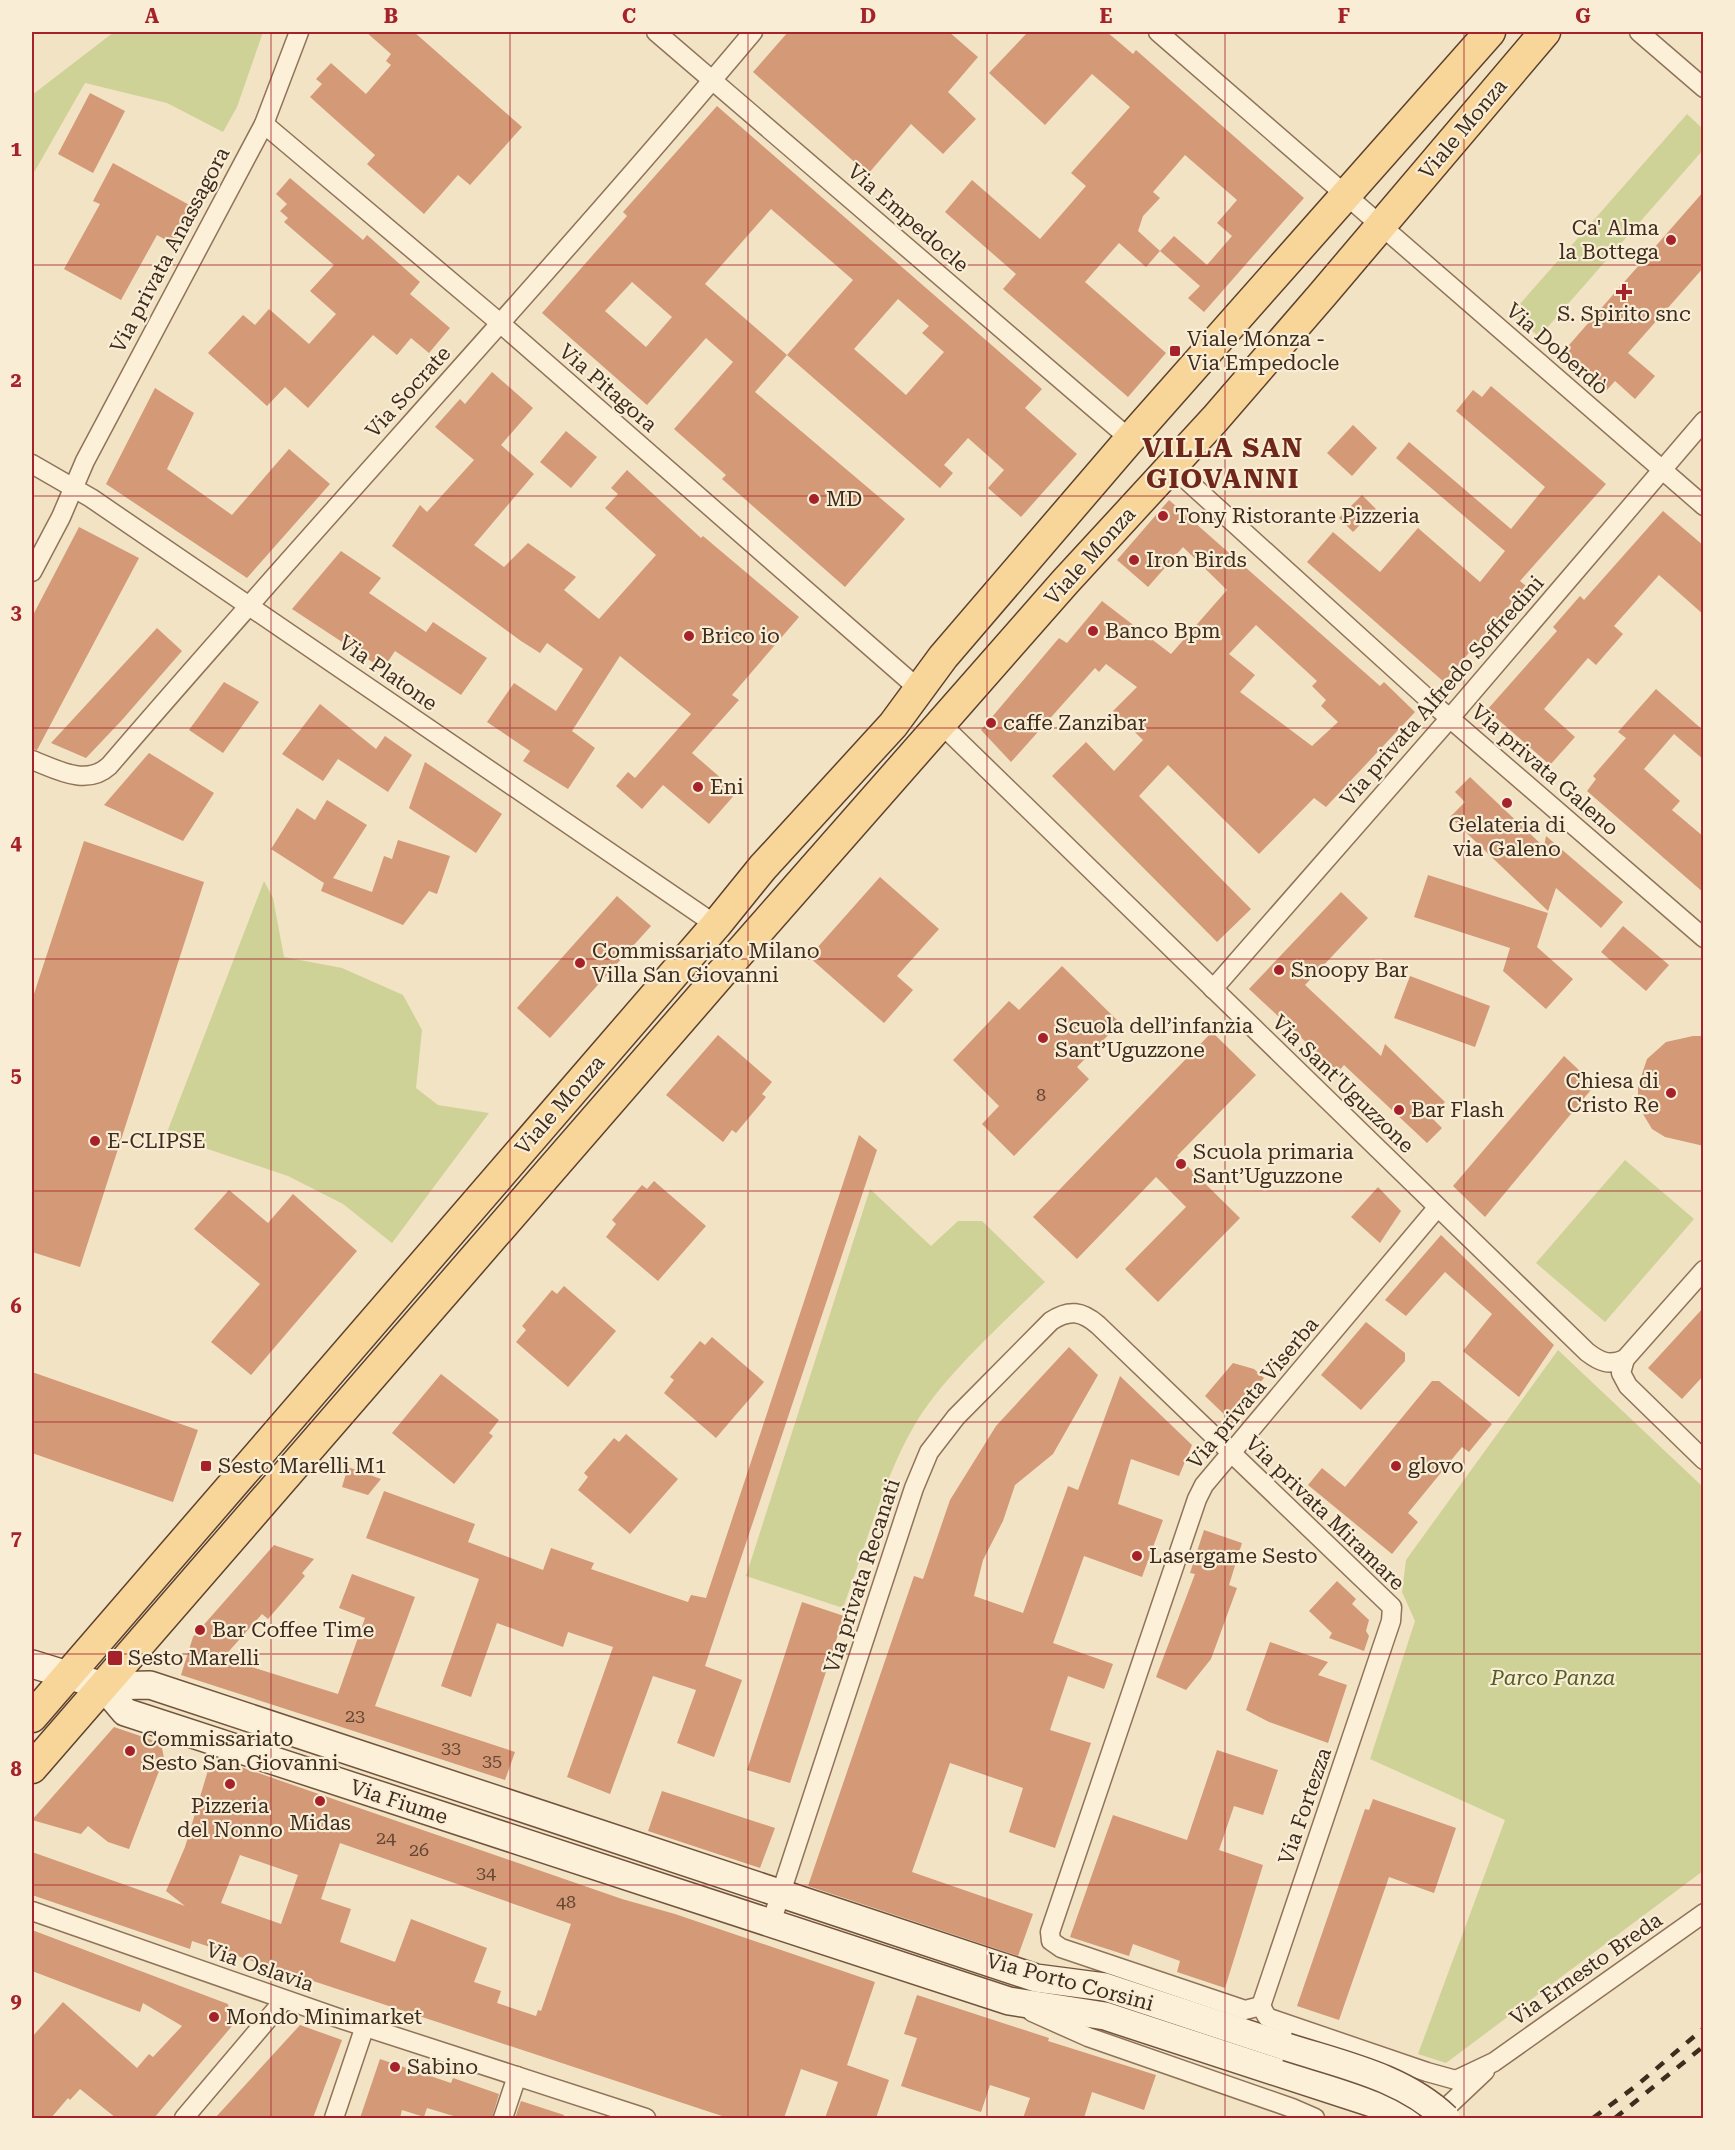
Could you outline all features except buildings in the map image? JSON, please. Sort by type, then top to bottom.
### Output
[{"type":"main road","name":"Viale Monza","points":[[32,1717],[716,925],[763,867],[893,725],[943,657],[1130,439],[1347,197],[1490,32]]},
{"type":"main road","name":"Viale Monza","points":[[32,1768],[719,976],[1381,226],[1545,32]]},
{"type":"main road","points":[[920,690],[941,724]]},
{"type":"street","name":"Via privata Anassagora","points":[[32,572],[90,451],[264,124],[280,88],[299,32]]},
{"type":"street","name":"Via Empedocle","points":[[656,32],[1130,439]]},
{"type":"street","name":"Via Socrate","points":[[32,760],[78,776],[91,776],[109,766],[248,604],[500,323],[753,32]]},
{"type":"street","points":[[1158,32],[1381,226]]},
{"type":"street","points":[[1639,32],[1704,88]]},
{"type":"street","name":"Via Pitagora","points":[[264,124],[500,323],[920,690]]},
{"type":"street","name":"Via Doberdò","points":[[1381,226],[1704,506]]},
{"type":"street","name":"Via privata Alfredo Soffredini","points":[[1213,989],[1450,718],[1704,421]]},
{"type":"street","name":"Via Platone","points":[[32,464],[74,487],[248,604],[716,925]]},
{"type":"street","name":"Via privata Galeno","points":[[1171,466],[1450,718],[1704,938]]},
{"type":"street","name":"Via Sant'Uguzzone","points":[[941,724],[1587,1352],[1604,1363],[1616,1363],[1625,1359]]},
{"type":"street","name":"Via privata Viserba","points":[[1051,1941],[1051,1928],[1197,1499],[1213,1472],[1437,1208]]},
{"type":"street","points":[[1704,1270],[1625,1359],[1621,1374],[1628,1386],[1704,1460]]},
{"type":"street","name":"Via privata Recanati","points":[[771,1923],[914,1488],[928,1452],[956,1418],[1051,1322],[1063,1314],[1076,1312],[1088,1317]]},
{"type":"street","name":"Via privata Miramare","points":[[1088,1317],[1388,1601],[1392,1607],[1391,1621]]},
{"type":"street","name":"Via Fortezza","points":[[1262,2006],[1391,1621]]},
{"type":"street","points":[[32,1664],[103,1686]]},
{"type":"street","name":"Via Fiume","points":[[103,1686],[150,1685],[651,1851]]},
{"type":"street","name":"Via Fiume","points":[[103,1686],[125,1712],[637,1879]]},
{"type":"street","name":"Via Porto Corsini","points":[[651,1851],[1036,1978],[1105,1987],[1283,2060],[1406,2118]]},
{"type":"street","name":"Via Porto Corsini","points":[[637,1879],[1009,2001],[1088,2037],[1315,2118]]},
{"type":"street","name":"Via Oslavia","points":[[32,1911],[284,2000],[646,2118]]},
{"type":"street","name":"Via Ernesto Breda","points":[[1454,2099],[1494,2062],[1704,1913]]},
{"type":"street","name":"Via Porto Corsini","points":[[1051,1941],[1061,1948],[1245,2010],[1262,2006]]},
{"type":"street","points":[[184,2118],[284,2000]]},
{"type":"street","name":"Via Porto Corsini","points":[[1009,2001],[1106,2016],[1283,2060],[1393,2082],[1410,2090],[1454,2099]]},
{"type":"street","points":[[1262,2006],[1267,2017],[1426,2072],[1454,2099]]},
{"type":"street","points":[[334,2118],[365,2026]]},
{"type":"street","points":[[502,2118],[517,2076]]},
{"type":"green space","points":[[114,32],[263,32],[237,107],[223,132],[167,103],[85,83],[32,176],[32,95]]},
{"type":"green space","points":[[1687,114],[1703,129],[1703,150],[1539,337],[1512,313]]},
{"type":"green space","points":[[264,881],[273,898],[284,957],[342,968],[403,995],[422,1030],[416,1088],[438,1105],[489,1113],[392,1243],[343,1204],[288,1176],[166,1135]]},
{"type":"green space","points":[[1625,1160],[1694,1219],[1605,1322],[1536,1263]]},
{"type":"green space","points":[[870,1189],[931,1246],[958,1221],[982,1221],[1045,1282],[957,1369],[926,1407],[914,1426],[884,1491],[843,1608],[746,1576]]},
{"type":"green space","name":"Parco Panza","points":[[1558,1350],[1703,1487],[1703,1871],[1446,2063],[1418,2054],[1505,1820],[1370,1759],[1415,1621],[1402,1592],[1406,1560]]},
{"type":"railway","points":[[1593,2118],[1636,2086],[1704,2028]]},
{"type":"railway","points":[[1615,2118],[1704,2046]]},
{"type":"place","name":"Ca' Alma la Bottega","points":[[1671,240]]},
{"type":"place","name":"S. Spirito snc","points":[[1624,292]]},
{"type":"place","name":"Viale Monza - Via Empedocle","points":[[1175,351]]},
{"type":"place","name":"MD","points":[[814,499]]},
{"type":"place","name":"Tony Ristorante Pizzeria","points":[[1163,516]]},
{"type":"place","name":"Iron Birds","points":[[1134,560]]},
{"type":"place","name":"Banco Bpm","points":[[1093,631]]},
{"type":"place","name":"Brico io","points":[[689,636]]},
{"type":"place","name":"caffe Zanzibar","points":[[991,723]]},
{"type":"place","name":"Eni","points":[[698,787]]},
{"type":"place","name":"Gelateria di via Galeno","points":[[1507,803]]},
{"type":"place","name":"Commissariato Milano Villa San Giovanni","points":[[580,963]]},
{"type":"place","name":"Snoopy Bar","points":[[1279,970]]},
{"type":"place","name":"Scuola dell’infanzia Sant’Uguzzone","points":[[1043,1038]]},
{"type":"place","name":"Chiesa di Cristo Re","points":[[1671,1093]]},
{"type":"place","name":"Bar Flash","points":[[1399,1110]]},
{"type":"place","name":"E-CLIPSE","points":[[95,1141]]},
{"type":"place","name":"Scuola primaria Sant’Uguzzone","points":[[1181,1164]]},
{"type":"place","name":"Sesto Marelli M1","points":[[206,1466]]},
{"type":"place","name":"glovo","points":[[1396,1466]]},
{"type":"place","name":"Lasergame Sesto","points":[[1137,1556]]},
{"type":"place","name":"Bar Coffee Time","points":[[200,1630]]},
{"type":"place","name":"Sesto Marelli","points":[[115,1658]]},
{"type":"place","name":"Commissariato Sesto San Giovanni","points":[[130,1751]]},
{"type":"place","name":"Pizzeria del Nonno","points":[[230,1784]]},
{"type":"place","name":"Midas","points":[[320,1801]]},
{"type":"place","name":"Mondo Minimarket","points":[[214,2017]]},
{"type":"place","name":"Sabino","points":[[395,2067]]},
{"type":"district","name":"VILLA SAN GIOVANNI","points":[[1223,464]]}]
